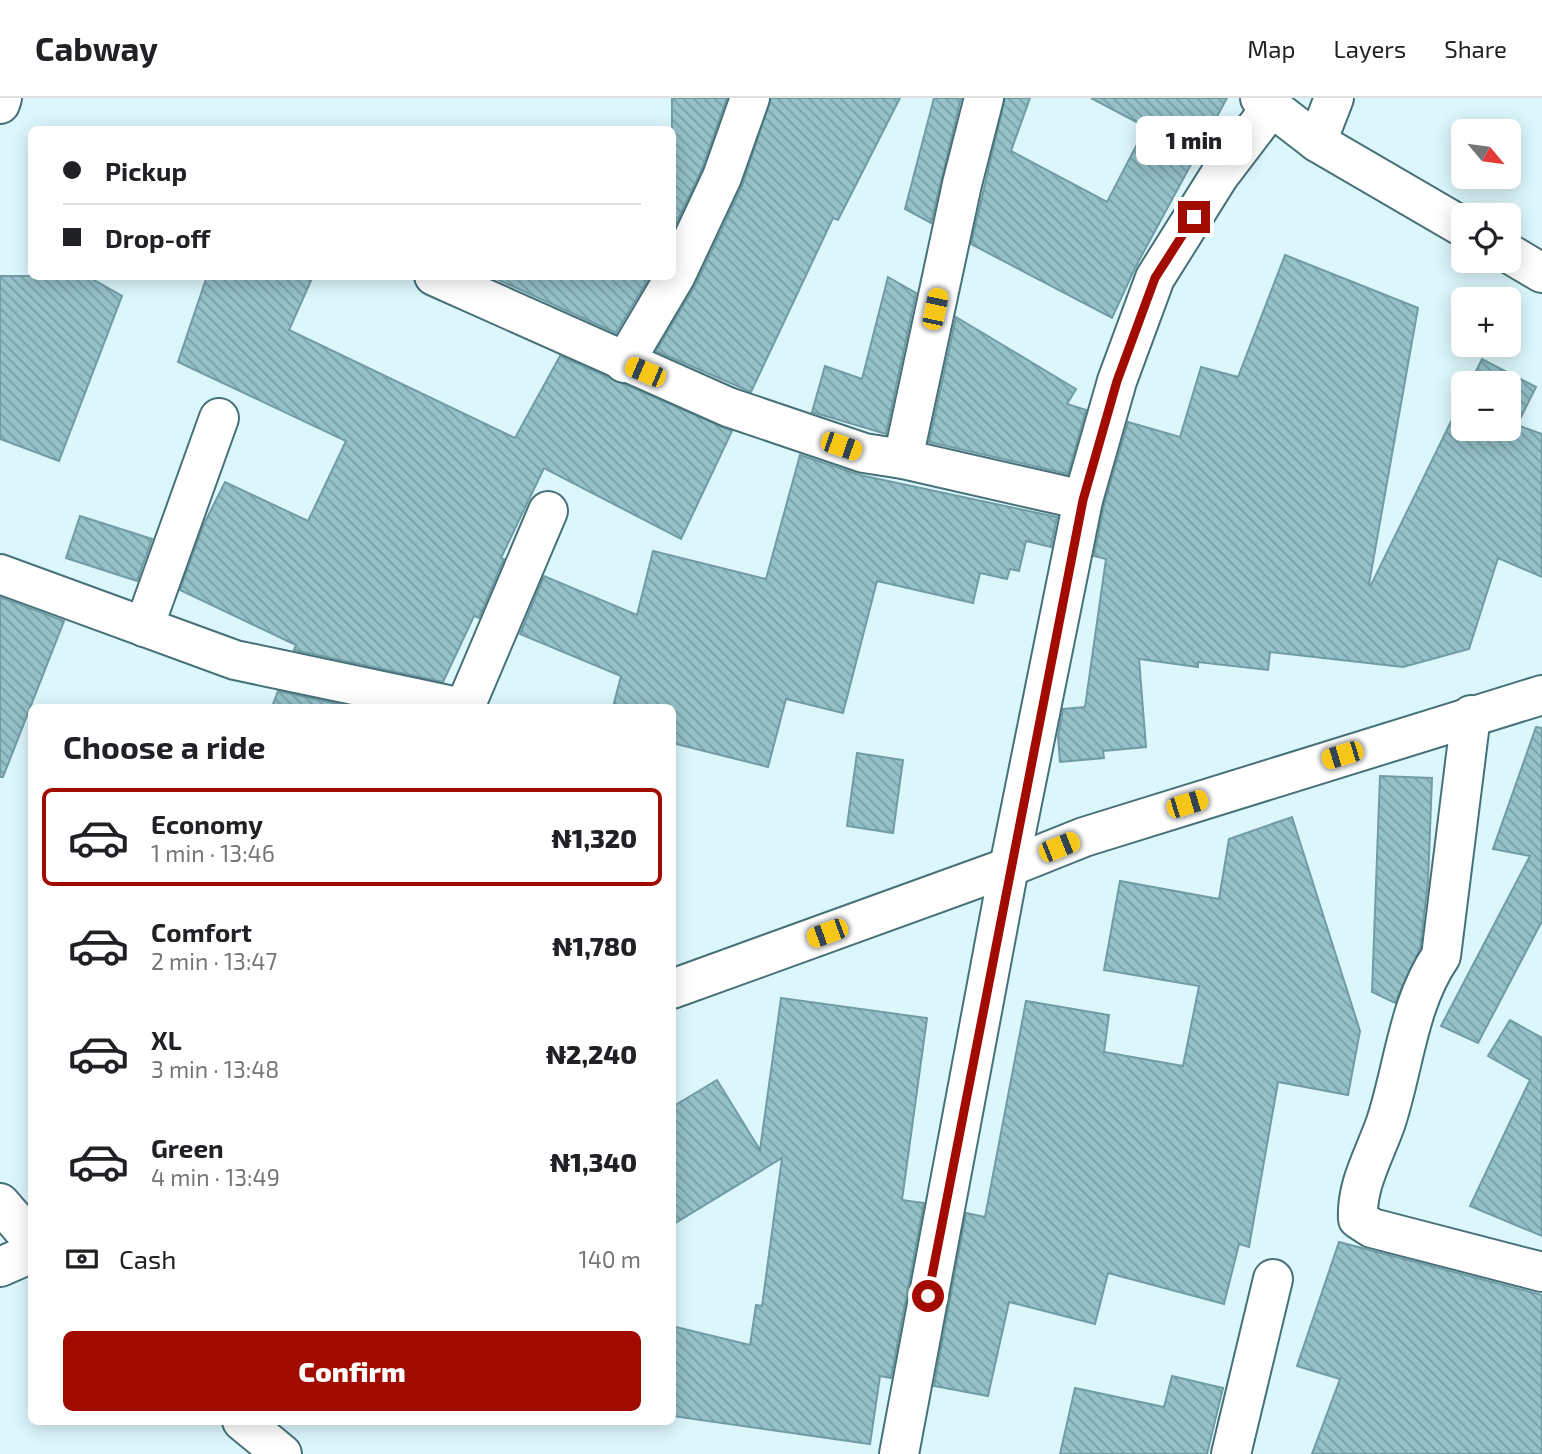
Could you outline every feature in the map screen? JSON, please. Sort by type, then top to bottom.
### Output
[{"type":"street","points":[[0,104],[2,98]]},
{"type":"street","points":[[676,275],[722,177],[750,98]]},
{"type":"street","points":[[903,459],[962,184],[984,98]]},
{"type":"street","points":[[1317,142],[1334,98]]},
{"type":"street","points":[[899,1454],[1009,867],[1083,500],[1117,381],[1155,278],[1266,102],[1317,142],[1451,220]]},
{"type":"street","points":[[1521,260],[1542,272]]},
{"type":"street","points":[[443,280],[727,407],[864,453],[903,459],[1083,500]]},
{"type":"street","points":[[624,363],[673,280]]},
{"type":"street","points":[[144,627],[219,418]]},
{"type":"street","points":[[466,704],[548,512]]},
{"type":"street","points":[[0,574],[234,660],[444,704]]},
{"type":"street","points":[[676,988],[1009,867],[1084,836],[1542,695]]},
{"type":"street","points":[[1471,715],[1441,956],[1425,979],[1386,1122],[1357,1199],[1358,1219],[1372,1228],[1542,1272]]},
{"type":"street","points":[[0,1203],[28,1235]]},
{"type":"street","points":[[0,1267],[28,1255]]},
{"type":"street","points":[[1231,1454],[1273,1279]]},
{"type":"street","points":[[247,1425],[280,1453]]},
{"type":"building","points":[[672,98],[727,98],[702,169],[676,224],[676,126],[672,126]]},
{"type":"building","points":[[771,98],[900,98],[838,220],[833,218],[751,392],[656,351],[696,284],[742,186]]},
{"type":"building","points":[[934,98],[961,98],[931,223],[905,209]]},
{"type":"building","points":[[1005,98],[1030,98],[1011,151],[1107,202],[1146,127],[1091,98],[1227,98],[1136,266],[1112,318],[971,244]]},
{"type":"building","points":[[1285,255],[1418,308],[1369,584],[1371,585],[1451,422],[1451,441],[1521,441],[1521,426],[1542,434],[1542,577],[1498,558],[1469,649],[1403,667],[1270,652],[1268,670],[1198,662],[1198,667],[1139,659],[1146,747],[1103,751],[1104,758],[1060,762],[1058,736],[1063,709],[1085,707],[1106,559],[1094,556],[1104,505],[1128,422],[1180,437],[1201,367],[1238,377]]},
{"type":"building","points":[[0,276],[28,276],[28,280],[94,280],[122,296],[59,461],[0,439]]},
{"type":"building","points":[[888,277],[916,293],[886,434],[812,412],[825,366],[862,379]]},
{"type":"building","points":[[206,280],[311,280],[289,330],[515,438],[560,356],[732,431],[681,539],[544,468],[501,558],[504,559],[479,618],[474,616],[443,682],[294,650],[296,645],[180,590],[203,526],[225,482],[308,521],[346,441],[178,362]]},
{"type":"building","points":[[499,280],[648,280],[616,333]]},
{"type":"building","points":[[956,317],[1076,389],[1067,404],[1086,410],[1068,474],[929,442]]},
{"type":"building","points":[[1482,359],[1505,371],[1476,371]]},
{"type":"building","points":[[1521,379],[1536,387],[1521,417]]},
{"type":"building","points":[[800,455],[860,475],[1057,517],[1051,547],[1026,541],[1019,571],[1010,569],[1007,579],[980,573],[973,603],[877,581],[843,713],[786,699],[768,767],[676,744],[676,704],[614,704],[621,676],[520,634],[544,576],[637,615],[653,551],[766,579]]},
{"type":"building","points":[[80,516],[152,539],[137,581],[66,558]]},
{"type":"building","points":[[0,597],[64,621],[32,704],[28,704],[28,713],[3,777],[0,777]]},
{"type":"building","points":[[278,691],[338,704],[273,704]]},
{"type":"building","points":[[1536,727],[1542,728],[1542,921],[1478,1043],[1441,1026],[1530,856],[1493,849]]},
{"type":"building","points":[[857,753],[903,760],[893,833],[847,826]]},
{"type":"building","points":[[1380,776],[1432,778],[1428,882],[1420,949],[1395,1003],[1372,992]]},
{"type":"building","points":[[1292,817],[1360,1031],[1348,1095],[1278,1082],[1249,1247],[1239,1244],[1224,1304],[1108,1273],[1095,1324],[1009,1302],[988,1396],[934,1386],[966,1213],[985,1217],[1026,1001],[1109,1015],[1104,1052],[1183,1066],[1199,986],[1104,970],[1120,881],[1219,899],[1229,839]]},
{"type":"building","points":[[781,998],[927,1018],[902,1200],[924,1203],[891,1378],[880,1376],[870,1444],[676,1417],[676,1327],[750,1345],[756,1305],[762,1306],[782,1158],[676,1223],[676,1105],[717,1080],[760,1150]]},
{"type":"building","points":[[1510,1020],[1542,1038],[1542,1236],[1470,1206],[1530,1080],[1488,1056]]},
{"type":"building","points":[[1339,1242],[1542,1295],[1542,1454],[1312,1454],[1340,1379],[1297,1366]]},
{"type":"building","points":[[1172,1376],[1223,1388],[1207,1454],[1060,1454],[1075,1388],[1164,1407]]},
{"type":"route","points":[[928,1296],[1003,894],[1083,500],[1117,381],[1155,278],[1194,217]]}]
